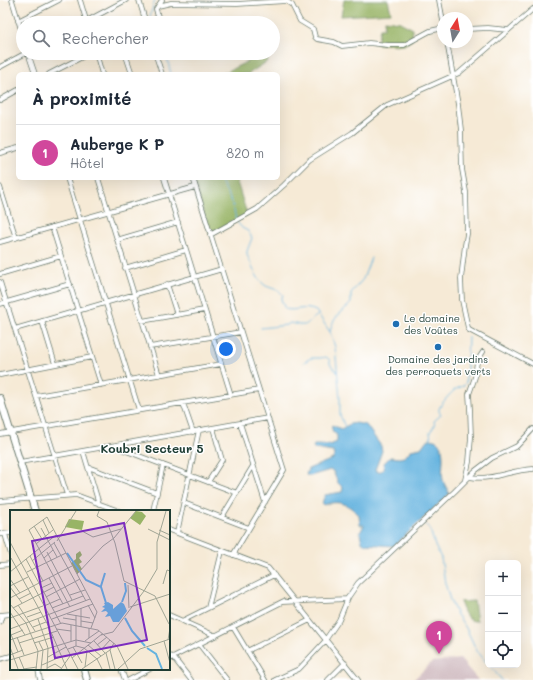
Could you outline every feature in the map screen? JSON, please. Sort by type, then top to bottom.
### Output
[{"type":"highway","points":[[0,398],[35,510]]},
{"type":"highway","points":[[84,670],[87,680]]},
{"type":"street","points":[[12,0],[17,16]]},
{"type":"street","points":[[27,16],[51,2],[59,0]]},
{"type":"street","points":[[80,0],[84,16]]},
{"type":"street","points":[[96,16],[126,0]]},
{"type":"street","points":[[139,0],[145,16]]},
{"type":"street","points":[[158,16],[156,12],[162,0]]},
{"type":"street","points":[[439,0],[441,12]]},
{"type":"street","points":[[158,6],[171,2],[237,4],[286,1],[292,5],[300,21],[313,28],[314,36],[317,39],[334,42],[342,46],[369,43],[404,45],[430,31],[437,29]]},
{"type":"street","points":[[210,235],[257,209],[309,160],[352,133],[387,104],[453,77],[472,63],[533,9]]},
{"type":"street","points":[[473,29],[488,28],[508,30]]},
{"type":"street","points":[[448,48],[460,116],[462,169],[466,192],[467,234],[461,279],[462,300],[468,328],[485,340],[533,364]]},
{"type":"street","points":[[0,67],[16,59]]},
{"type":"street","points":[[30,60],[34,72]]},
{"type":"street","points":[[53,72],[76,60]]},
{"type":"street","points":[[98,60],[101,72]]},
{"type":"street","points":[[127,60],[131,72]]},
{"type":"street","points":[[158,60],[161,72]]},
{"type":"street","points":[[0,100],[16,91]]},
{"type":"street","points":[[0,153],[16,149]]},
{"type":"street","points":[[68,180],[139,410]]},
{"type":"street","points":[[99,180],[159,375]]},
{"type":"street","points":[[165,180],[231,395]]},
{"type":"street","points":[[194,180],[284,470],[233,555]]},
{"type":"street","points":[[0,187],[16,238]]},
{"type":"street","points":[[0,242],[196,187]]},
{"type":"street","points":[[117,240],[178,222]]},
{"type":"street","points":[[52,227],[101,385]]},
{"type":"street","points":[[125,268],[186,250]]},
{"type":"street","points":[[0,274],[61,256]]},
{"type":"street","points":[[15,329],[222,269]]},
{"type":"street","points":[[0,282],[67,495]]},
{"type":"street","points":[[0,304],[70,284]]},
{"type":"street","points":[[168,284],[177,315]]},
{"type":"street","points":[[142,321],[204,310]]},
{"type":"street","points":[[42,321],[55,364]]},
{"type":"street","points":[[150,347],[241,332]]},
{"type":"street","points":[[465,480],[469,462],[471,437],[469,391],[475,378],[477,361],[483,352]]},
{"type":"street","points":[[0,375],[92,357]]},
{"type":"street","points":[[36,396],[221,364]]},
{"type":"street","points":[[0,434],[259,390]]},
{"type":"street","points":[[183,403],[193,432]]},
{"type":"street","points":[[20,462],[268,418]]},
{"type":"street","points":[[240,423],[265,502]]},
{"type":"street","points":[[208,482],[222,460],[213,428]]},
{"type":"street","points":[[275,680],[299,669],[326,639],[339,620],[348,598],[358,583],[450,497],[479,467],[492,458],[517,446],[533,429]]},
{"type":"street","points":[[177,533],[199,430]]},
{"type":"street","points":[[113,446],[237,493]]},
{"type":"street","points":[[83,451],[100,504]]},
{"type":"street","points":[[154,510],[163,465]]},
{"type":"street","points":[[222,518],[253,466]]},
{"type":"street","points":[[88,467],[157,493]]},
{"type":"street","points":[[470,477],[485,479],[518,470],[533,469]]},
{"type":"street","points":[[0,501],[76,495],[116,510]]},
{"type":"street","points":[[184,503],[249,528]]},
{"type":"street","points":[[170,530],[268,568],[358,680]]},
{"type":"street","points":[[2,534],[10,553]]},
{"type":"street","points":[[208,608],[222,551]]},
{"type":"street","points":[[0,565],[10,564]]},
{"type":"street","points":[[182,621],[274,575]]},
{"type":"street","points":[[191,680],[170,658],[282,602],[293,599],[348,598]]},
{"type":"street","points":[[0,622],[1,615]]},
{"type":"street","points":[[170,615],[216,636]]},
{"type":"street","points":[[247,652],[310,620]]},
{"type":"street","points":[[233,627],[264,680]]},
{"type":"street","points":[[199,644],[227,680]]},
{"type":"street","points":[[0,659],[10,656]]},
{"type":"street","points":[[328,680],[345,663]]},
{"type":"street","points":[[38,670],[39,680]]},
{"type":"street","points":[[122,670],[125,680]]},
{"type":"street","points":[[129,680],[148,670]]},
{"type":"street","points":[[185,680],[187,675]]},
{"type":"shaded area","points":[[460,659],[478,680],[413,680],[432,662]]},
{"type":"green space","points":[[344,0],[388,0],[391,13],[341,16]]},
{"type":"green space","points":[[385,20],[400,22],[413,29],[412,40],[404,45],[377,44],[380,28],[384,28]]},
{"type":"green space","points":[[251,60],[268,61],[251,72],[225,72]]},
{"type":"green space","points":[[194,180],[236,180],[247,214],[210,235]]},
{"type":"green space","points":[[474,601],[477,621],[470,620],[468,618],[460,602]]},
{"type":"water","points":[[356,423],[366,425],[381,446],[382,451],[375,470],[378,472],[383,470],[384,463],[390,457],[404,457],[411,450],[421,448],[426,441],[430,439],[440,444],[442,449],[442,475],[449,494],[394,546],[365,544],[362,542],[360,533],[364,525],[360,525],[359,515],[355,511],[344,504],[330,503],[324,505],[322,503],[325,495],[342,492],[343,488],[338,483],[333,471],[330,470],[310,476],[306,475],[308,469],[333,459],[333,452],[315,449],[313,447],[314,445],[329,445],[337,442],[337,435],[333,432],[331,426],[332,425],[341,429],[350,424]]},
{"type":"waterway","points":[[150,16],[155,0]]},
{"type":"waterway","points":[[168,60],[171,72]]},
{"type":"waterway","points":[[220,180],[232,202],[236,219]]},
{"type":"waterway","points":[[237,222],[242,228],[248,231],[252,238],[247,255],[260,280],[266,286],[277,290],[283,295],[281,299],[285,309],[311,309],[316,311],[330,332],[335,347],[340,398],[340,415],[345,427]]},
{"type":"waterway","points":[[330,332],[335,319],[351,303],[351,293],[363,279],[371,258]]},
{"type":"waterway","points":[[261,328],[287,325],[290,323],[306,325],[318,315]]},
{"type":"waterway","points":[[431,439],[430,432],[435,425],[434,421],[441,415],[439,411],[440,407],[452,392],[466,383],[468,337]]},
{"type":"waterway","points":[[469,358],[475,358],[478,352]]},
{"type":"waterway","points":[[304,362],[311,358],[326,357],[330,360],[330,364],[337,372]]},
{"type":"waterway","points":[[423,522],[430,529],[435,546],[441,558],[445,583],[450,600],[477,651],[485,660]]},
{"type":"waterway","points":[[492,668],[502,680]]},
{"type":"place","name":"Le domaine des Voûtes","points":[[396,324]]},
{"type":"place","name":"Domaine des jardins des perroquets verts","points":[[438,347]]},
{"type":"place","name":"Auberge K P","points":[[439,654]]},
{"type":"district","name":"Koubri Secteur 5","points":[[152,449]]}]
